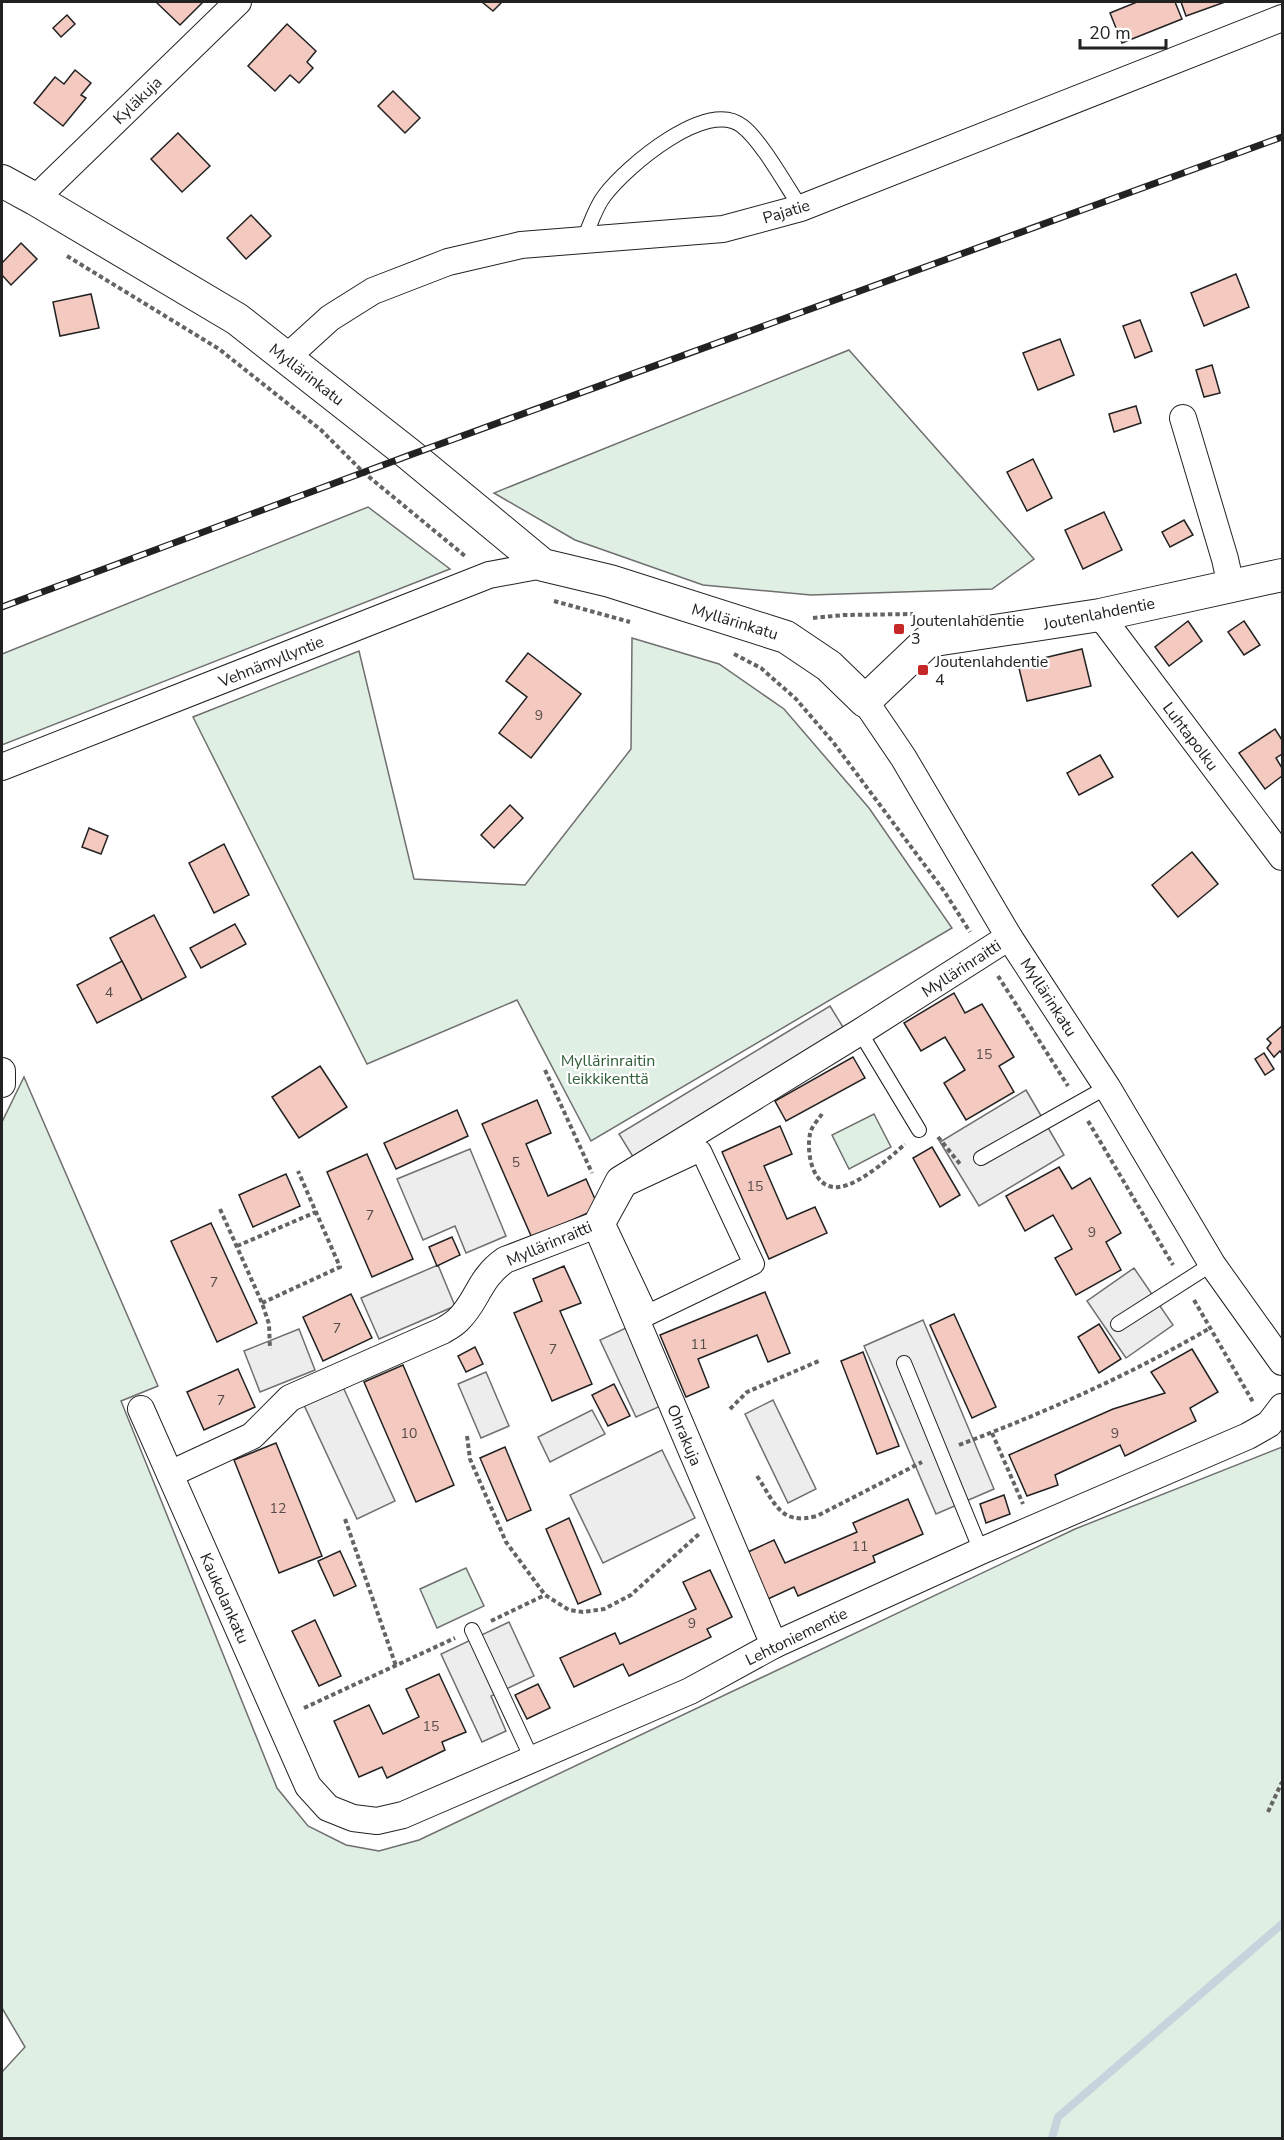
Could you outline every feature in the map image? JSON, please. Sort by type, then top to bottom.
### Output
[{"type":"street","name":"Kyläkuja","points":[[35,199],[238,2]]},
{"type":"street","name":"Pajatie","points":[[286,358],[330,318],[373,291],[448,262],[521,245],[723,229],[801,208],[1282,18]]},
{"type":"street","name":"Myllärinkatu","points":[[2,181],[237,319],[410,455],[543,565],[609,581],[786,637],[829,666],[865,701],[903,758],[1009,937],[1107,1087],[1212,1264],[1282,1362]]},
{"type":"street","points":[[1183,418],[1231,586]]},
{"type":"street","name":"Vehnämyllyntie","points":[[2,767],[489,575],[543,565]]},
{"type":"street","name":"Joutenlahdentie","points":[[865,701],[928,641],[1100,615],[1282,575]]},
{"type":"street","name":"Luhtapolku","points":[[1100,615],[1282,857]]},
{"type":"street","name":"Myllärinraitti","points":[[170,1474],[252,1436],[290,1398],[442,1331],[457,1321],[467,1310],[483,1281],[505,1260],[601,1216],[619,1180],[860,1032],[1009,937]]},
{"type":"street","points":[[701,1151],[754,1264],[648,1315],[605,1224],[626,1186],[701,1151]]},
{"type":"street","name":"Ohrakuja","points":[[601,1216],[719,1515],[774,1645]]},
{"type":"street","name":"Kaukolankatu","points":[[141,1410],[308,1786]]},
{"type":"street","name":"Lehtoniementie","points":[[308,1786],[328,1809],[353,1818],[377,1821],[403,1815],[690,1691],[774,1645],[981,1551],[1248,1436],[1276,1416]]},
{"type":"lane","points":[[584,241],[604,196],[648,153],[694,124],[720,118],[742,125],[758,143],[801,208]]},
{"type":"lane","points":[[860,1032],[919,1130]]},
{"type":"lane","points":[[981,1158],[1107,1087]]},
{"type":"lane","points":[[1118,1324],[1212,1264]]},
{"type":"lane","points":[[904,1363],[981,1551]]},
{"type":"lane","points":[[472,1630],[532,1759]]},
{"type":"path","points":[[57,250],[219,350],[321,430],[363,472],[489,575]]},
{"type":"path","points":[[550,599],[636,623]]},
{"type":"path","points":[[726,650],[761,668],[796,699],[833,742],[944,891],[1078,1104],[1254,1404],[1276,1416]]},
{"type":"path","points":[[545,1070],[601,1191],[601,1216]]},
{"type":"path","points":[[822,1114],[810,1132],[809,1157],[815,1173],[825,1185],[838,1187],[849,1185],[889,1160],[919,1130],[935,1133],[962,1167],[981,1158]]},
{"type":"path","points":[[262,1303],[340,1267],[298,1171]]},
{"type":"path","points":[[220,1209],[262,1303],[269,1324],[270,1348]]},
{"type":"path","points":[[237,1245],[316,1212]]},
{"type":"path","points":[[757,1476],[781,1512],[791,1518],[802,1520],[817,1516],[941,1452],[1024,1420],[1104,1384],[1163,1355],[1210,1328]]},
{"type":"path","points":[[730,1409],[747,1392],[821,1360]]},
{"type":"path","points":[[992,1433],[1034,1529]]},
{"type":"path","points":[[467,1436],[470,1459],[506,1542],[545,1595],[569,1610],[583,1612],[604,1609],[631,1595],[719,1515]]},
{"type":"path","points":[[345,1519],[396,1666]]},
{"type":"path","points":[[278,1720],[545,1595]]},
{"type":"path","points":[[1268,1812],[1282,1782]]},
{"type":"green space","points":[[849,350],[1034,559],[992,589],[811,595],[703,585],[575,540],[494,493]]},
{"type":"green space","points":[[368,507],[450,569],[2,745],[2,654]]},
{"type":"green space","name":"Myllärinraitin leikkikenttä","points":[[632,638],[719,664],[784,709],[869,808],[952,928],[591,1141],[517,1000],[367,1064],[193,717],[359,651],[414,879],[525,885],[631,749]]},
{"type":"green space","points":[[24,1077],[158,1386],[121,1401],[277,1788],[308,1826],[346,1845],[379,1851],[419,1840],[1075,1529],[1282,1447],[1282,2138],[2,2138],[2,2072],[25,2047],[2,2008],[2,1122]]},
{"type":"green space","points":[[874,1114],[891,1147],[849,1169],[832,1135]]},
{"type":"green space","points":[[466,1568],[484,1606],[437,1628],[420,1589]]},
{"type":"shaded area","points":[[830,1006],[846,1032],[635,1160],[619,1134]]},
{"type":"shaded area","points":[[1026,1090],[1064,1155],[979,1206],[940,1142]]},
{"type":"shaded area","points":[[470,1149],[506,1236],[466,1253],[455,1226],[423,1240],[397,1179]]},
{"type":"shaded area","points":[[438,1265],[455,1306],[379,1339],[361,1298]]},
{"type":"shaded area","points":[[1134,1268],[1173,1325],[1126,1358],[1087,1301]]},
{"type":"shaded area","points":[[923,1320],[994,1489],[936,1514],[864,1346]]},
{"type":"shaded area","points":[[626,1328],[663,1405],[636,1417],[600,1340]]},
{"type":"shaded area","points":[[299,1329],[315,1370],[260,1392],[244,1351]]},
{"type":"shaded area","points":[[486,1372],[509,1426],[481,1438],[458,1384]]},
{"type":"shaded area","points":[[343,1387],[395,1501],[357,1519],[304,1405]]},
{"type":"shaded area","points":[[773,1400],[816,1489],[788,1503],[745,1414]]},
{"type":"shaded area","points":[[592,1410],[605,1434],[550,1462],[538,1437]]},
{"type":"shaded area","points":[[662,1450],[695,1518],[603,1563],[570,1495]]},
{"type":"shaded area","points":[[509,1622],[534,1676],[491,1696],[506,1731],[482,1742],[441,1654]]},
{"type":"building","points":[[156,2],[203,2],[180,25]]},
{"type":"building","points":[[482,2],[502,2],[493,11]]},
{"type":"building","points":[[1137,2],[1175,2],[1182,19],[1122,43],[1110,13]]},
{"type":"building","points":[[1181,2],[1225,2],[1186,16]]},
{"type":"building","points":[[67,15],[75,24],[61,37],[53,28]]},
{"type":"building","points":[[287,24],[316,51],[307,62],[313,68],[299,83],[290,75],[275,91],[248,66]]},
{"type":"building","points":[[75,70],[91,83],[81,95],[86,98],[63,126],[34,103],[55,77],[64,84]]},
{"type":"building","points":[[393,91],[420,118],[405,133],[378,106]]},
{"type":"building","points":[[178,133],[210,166],[182,192],[151,159]]},
{"type":"building","points":[[251,215],[271,236],[246,259],[227,238]]},
{"type":"building","points":[[21,243],[37,259],[11,285],[2,275],[2,263]]},
{"type":"building","points":[[1236,274],[1249,307],[1204,326],[1191,293]]},
{"type":"building","points":[[91,294],[99,328],[60,336],[53,302]]},
{"type":"building","points":[[1140,320],[1152,351],[1135,358],[1123,326]]},
{"type":"building","points":[[1060,339],[1074,375],[1038,390],[1023,353]]},
{"type":"building","points":[[1212,365],[1220,393],[1204,397],[1196,370]]},
{"type":"building","points":[[1136,406],[1141,423],[1114,432],[1109,414]]},
{"type":"building","points":[[1033,459],[1052,498],[1027,511],[1007,472]]},
{"type":"building","points":[[1104,512],[1122,550],[1083,569],[1065,530]]},
{"type":"building","points":[[1184,520],[1193,535],[1170,547],[1162,532]]},
{"type":"building","points":[[1188,621],[1202,641],[1169,666],[1155,647]]},
{"type":"building","points":[[1244,621],[1260,645],[1244,655],[1228,632]]},
{"type":"building","points":[[1082,649],[1091,686],[1027,701],[1018,664]]},
{"type":"building","points":[[528,653],[581,694],[531,758],[499,733],[527,697],[506,681]]},
{"type":"building","points":[[1275,729],[1282,740],[1282,754],[1276,758],[1282,768],[1282,776],[1265,789],[1239,753]]},
{"type":"building","points":[[1100,755],[1113,777],[1079,795],[1067,773]]},
{"type":"building","points":[[510,805],[523,818],[494,848],[481,835]]},
{"type":"building","points":[[89,828],[108,836],[101,854],[82,847]]},
{"type":"building","points":[[224,844],[249,895],[214,913],[189,863]]},
{"type":"building","points":[[1192,852],[1218,884],[1178,917],[1152,885]]},
{"type":"building","points":[[154,915],[186,977],[142,1000],[110,938]]},
{"type":"building","points":[[235,924],[246,944],[201,968],[190,948]]},
{"type":"building","points":[[122,961],[142,1000],[97,1023],[77,985]]},
{"type":"building","points":[[954,993],[965,1013],[982,1004],[1014,1057],[999,1066],[1014,1092],[966,1120],[944,1083],[965,1070],[945,1037],[921,1051],[904,1023]]},
{"type":"building","points":[[1282,1026],[1282,1054],[1280,1051],[1274,1057],[1267,1048],[1271,1043],[1267,1039]]},
{"type":"building","points":[[1264,1053],[1274,1069],[1265,1075],[1255,1059]]},
{"type":"building","points":[[853,1057],[865,1078],[786,1121],[775,1101]]},
{"type":"building","points":[[320,1066],[347,1107],[299,1138],[272,1097]]},
{"type":"building","points":[[537,1100],[551,1133],[526,1144],[548,1196],[586,1179],[599,1208],[532,1238],[482,1124]]},
{"type":"building","points":[[457,1110],[468,1136],[396,1169],[384,1143]]},
{"type":"building","points":[[780,1126],[792,1154],[764,1166],[787,1219],[815,1207],[827,1233],[769,1259],[722,1152]]},
{"type":"building","points":[[932,1147],[960,1195],[940,1207],[913,1158]]},
{"type":"building","points":[[367,1154],[413,1259],[372,1277],[327,1172]]},
{"type":"building","points":[[1059,1167],[1072,1189],[1090,1178],[1121,1233],[1106,1242],[1121,1270],[1076,1295],[1055,1258],[1072,1249],[1053,1215],[1025,1231],[1006,1196]]},
{"type":"building","points":[[286,1174],[300,1206],[253,1227],[239,1195]]},
{"type":"building","points":[[211,1223],[257,1323],[217,1342],[171,1241]]},
{"type":"building","points":[[452,1237],[460,1255],[437,1266],[429,1247]]},
{"type":"building","points":[[564,1266],[581,1303],[560,1311],[592,1384],[552,1401],[514,1313],[542,1301],[533,1279]]},
{"type":"building","points":[[765,1292],[790,1353],[768,1362],[757,1335],[698,1359],[709,1387],[686,1397],[660,1335]]},
{"type":"building","points":[[351,1294],[372,1338],[323,1361],[303,1317]]},
{"type":"building","points":[[954,1314],[996,1407],[972,1418],[930,1325]]},
{"type":"building","points":[[1099,1324],[1121,1359],[1099,1373],[1078,1337]]},
{"type":"building","points":[[475,1347],[483,1364],[466,1372],[458,1356]]},
{"type":"building","points":[[1192,1349],[1218,1392],[1190,1408],[1196,1421],[1125,1456],[1120,1445],[1055,1475],[1058,1485],[1027,1496],[1009,1455],[1113,1409],[1165,1393],[1151,1372]]},
{"type":"building","points":[[863,1352],[899,1446],[877,1454],[841,1361]]},
{"type":"building","points":[[403,1365],[454,1485],[416,1502],[364,1382]]},
{"type":"building","points":[[238,1369],[255,1407],[204,1430],[187,1392]]},
{"type":"building","points":[[614,1384],[630,1416],[608,1426],[592,1395]]},
{"type":"building","points":[[276,1443],[322,1556],[279,1573],[234,1460]]},
{"type":"building","points":[[505,1447],[531,1510],[507,1521],[480,1458]]},
{"type":"building","points":[[1004,1495],[1010,1514],[986,1523],[980,1504]]},
{"type":"building","points":[[908,1499],[923,1534],[873,1556],[875,1562],[798,1596],[794,1587],[768,1599],[748,1552],[774,1540],[785,1563],[857,1532],[853,1523]]},
{"type":"building","points":[[569,1518],[601,1594],[578,1604],[546,1529]]},
{"type":"building","points":[[340,1551],[356,1586],[334,1596],[318,1561]]},
{"type":"building","points":[[710,1570],[732,1617],[707,1629],[711,1637],[629,1676],[623,1664],[574,1687],[560,1658],[615,1633],[620,1644],[696,1609],[683,1582]]},
{"type":"building","points":[[315,1620],[341,1676],[319,1686],[292,1631]]},
{"type":"building","points":[[439,1674],[466,1732],[442,1742],[445,1750],[387,1778],[382,1767],[359,1777],[334,1721],[369,1705],[383,1734],[419,1717],[406,1689]]},
{"type":"building","points":[[538,1684],[550,1708],[527,1719],[515,1695]]},
{"type":"waterway","points":[[1052,2138],[1058,2117],[1282,1924]]},
{"type":"railway","points":[[2,607],[410,455],[1282,137]]},
{"type":"place","name":"Joutenlahdentie 3","points":[[899,629]]},
{"type":"place","name":"Joutenlahdentie 4","points":[[923,670]]}]
